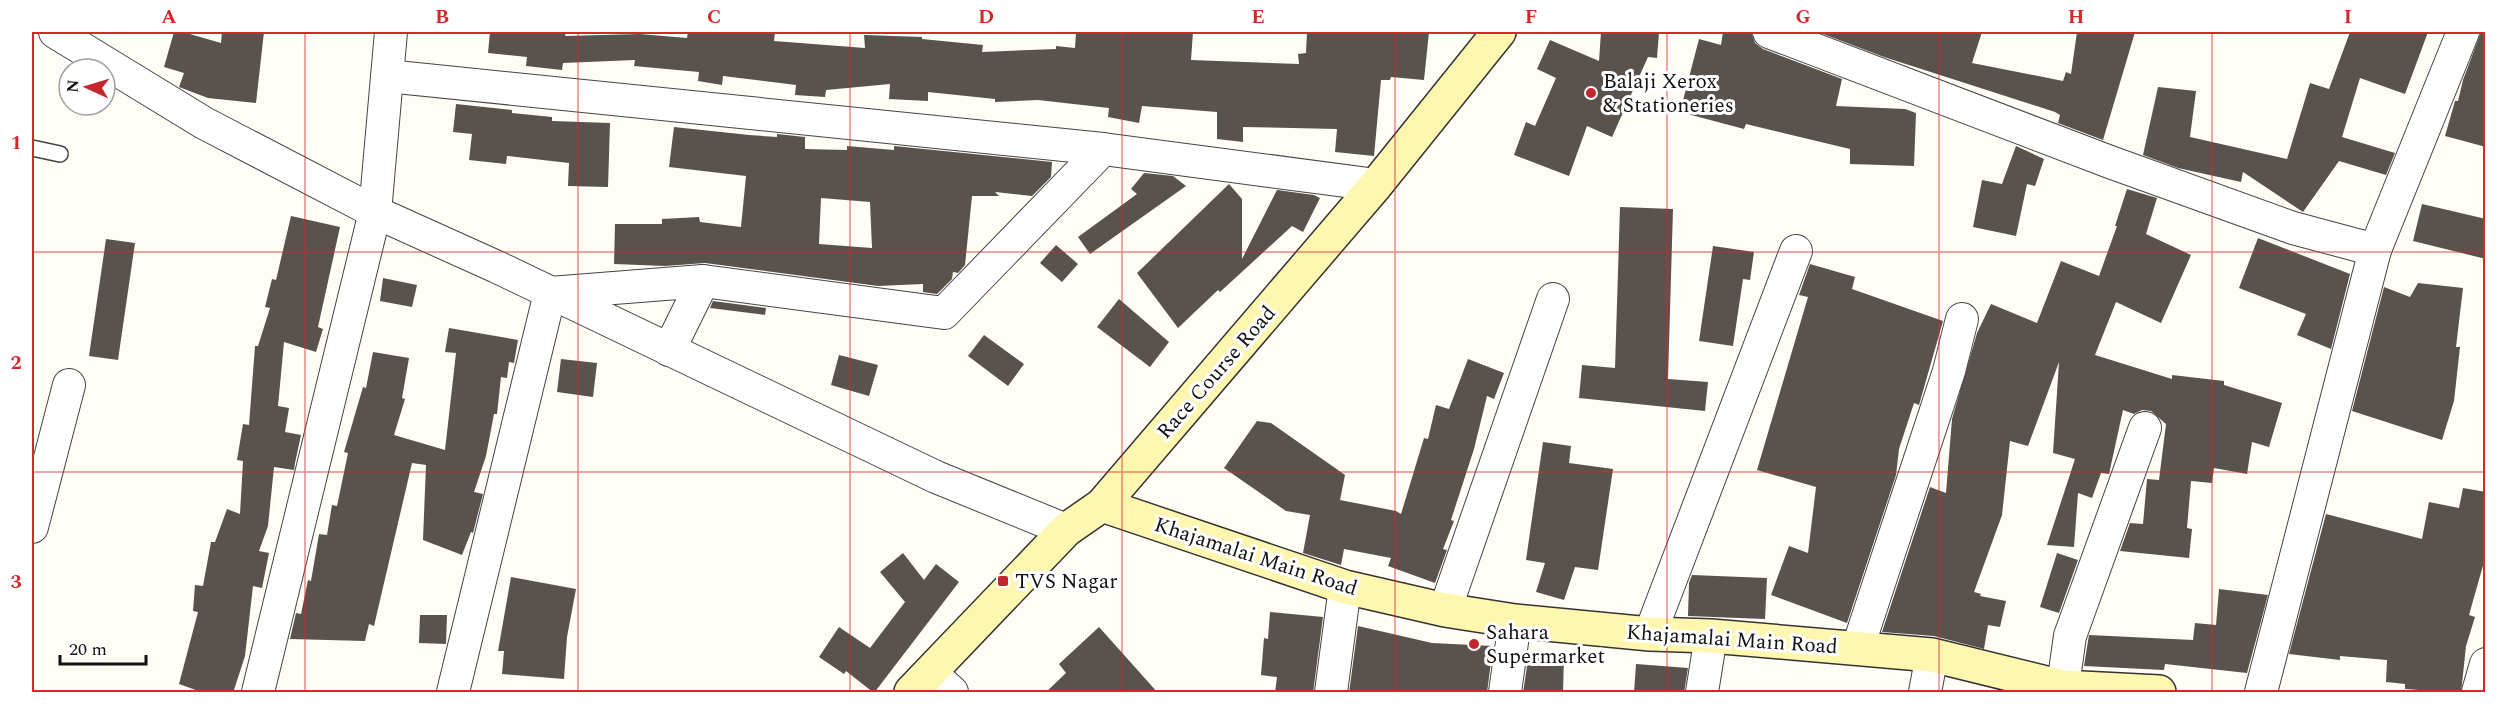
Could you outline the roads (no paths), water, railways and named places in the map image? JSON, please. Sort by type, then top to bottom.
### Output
[{"type":"main road","points":[[1466,32],[1473,63]]},
{"type":"main road","name":"Race Course Road","points":[[931,686],[1066,530],[1102,505],[1377,185],[1499,32]]},
{"type":"main road","name":"Khajamalai Main Road","points":[[1102,505],[1345,587],[1445,610],[1515,621],[1650,634],[1711,636],[1932,655],[2062,690],[2159,693]]},
{"type":"street","points":[[55,32],[204,123],[375,212],[936,477],[1066,530]]},
{"type":"street","points":[[258,693],[375,212],[391,32]]},
{"type":"street","points":[[1769,32],[2293,228],[2376,250]]},
{"type":"street","points":[[2260,693],[2376,250],[2463,32]]},
{"type":"street","points":[[387,76],[1102,148],[1377,185]]},
{"type":"street","points":[[550,293],[703,280],[945,313],[1102,148]]},
{"type":"street","points":[[1650,634],[1796,251]]},
{"type":"street","points":[[669,350],[703,280]]},
{"type":"street","points":[[453,693],[550,293]]},
{"type":"street","points":[[1445,610],[1553,299]]},
{"type":"street","points":[[1858,647],[1949,370],[1962,319]]},
{"type":"street","points":[[32,528],[69,385]]},
{"type":"street","points":[[2062,690],[2070,636],[2145,428]]},
{"type":"street","points":[[1330,693],[1345,587]]},
{"type":"street","points":[[1505,693],[1515,621]]},
{"type":"street","points":[[1702,693],[1711,636]]},
{"type":"street","points":[[1925,693],[1932,655]]},
{"type":"street","points":[[2478,693],[2486,664]]},
{"type":"lane","points":[[32,148],[60,154]]},
{"type":"place","name":"Balaji Xerox & Stationeries","points":[[1591,93]]},
{"type":"place","name":"TVS Nagar","points":[[1003,581]]},
{"type":"place","name":"Sahara Supermarket","points":[[1474,644]]}]
